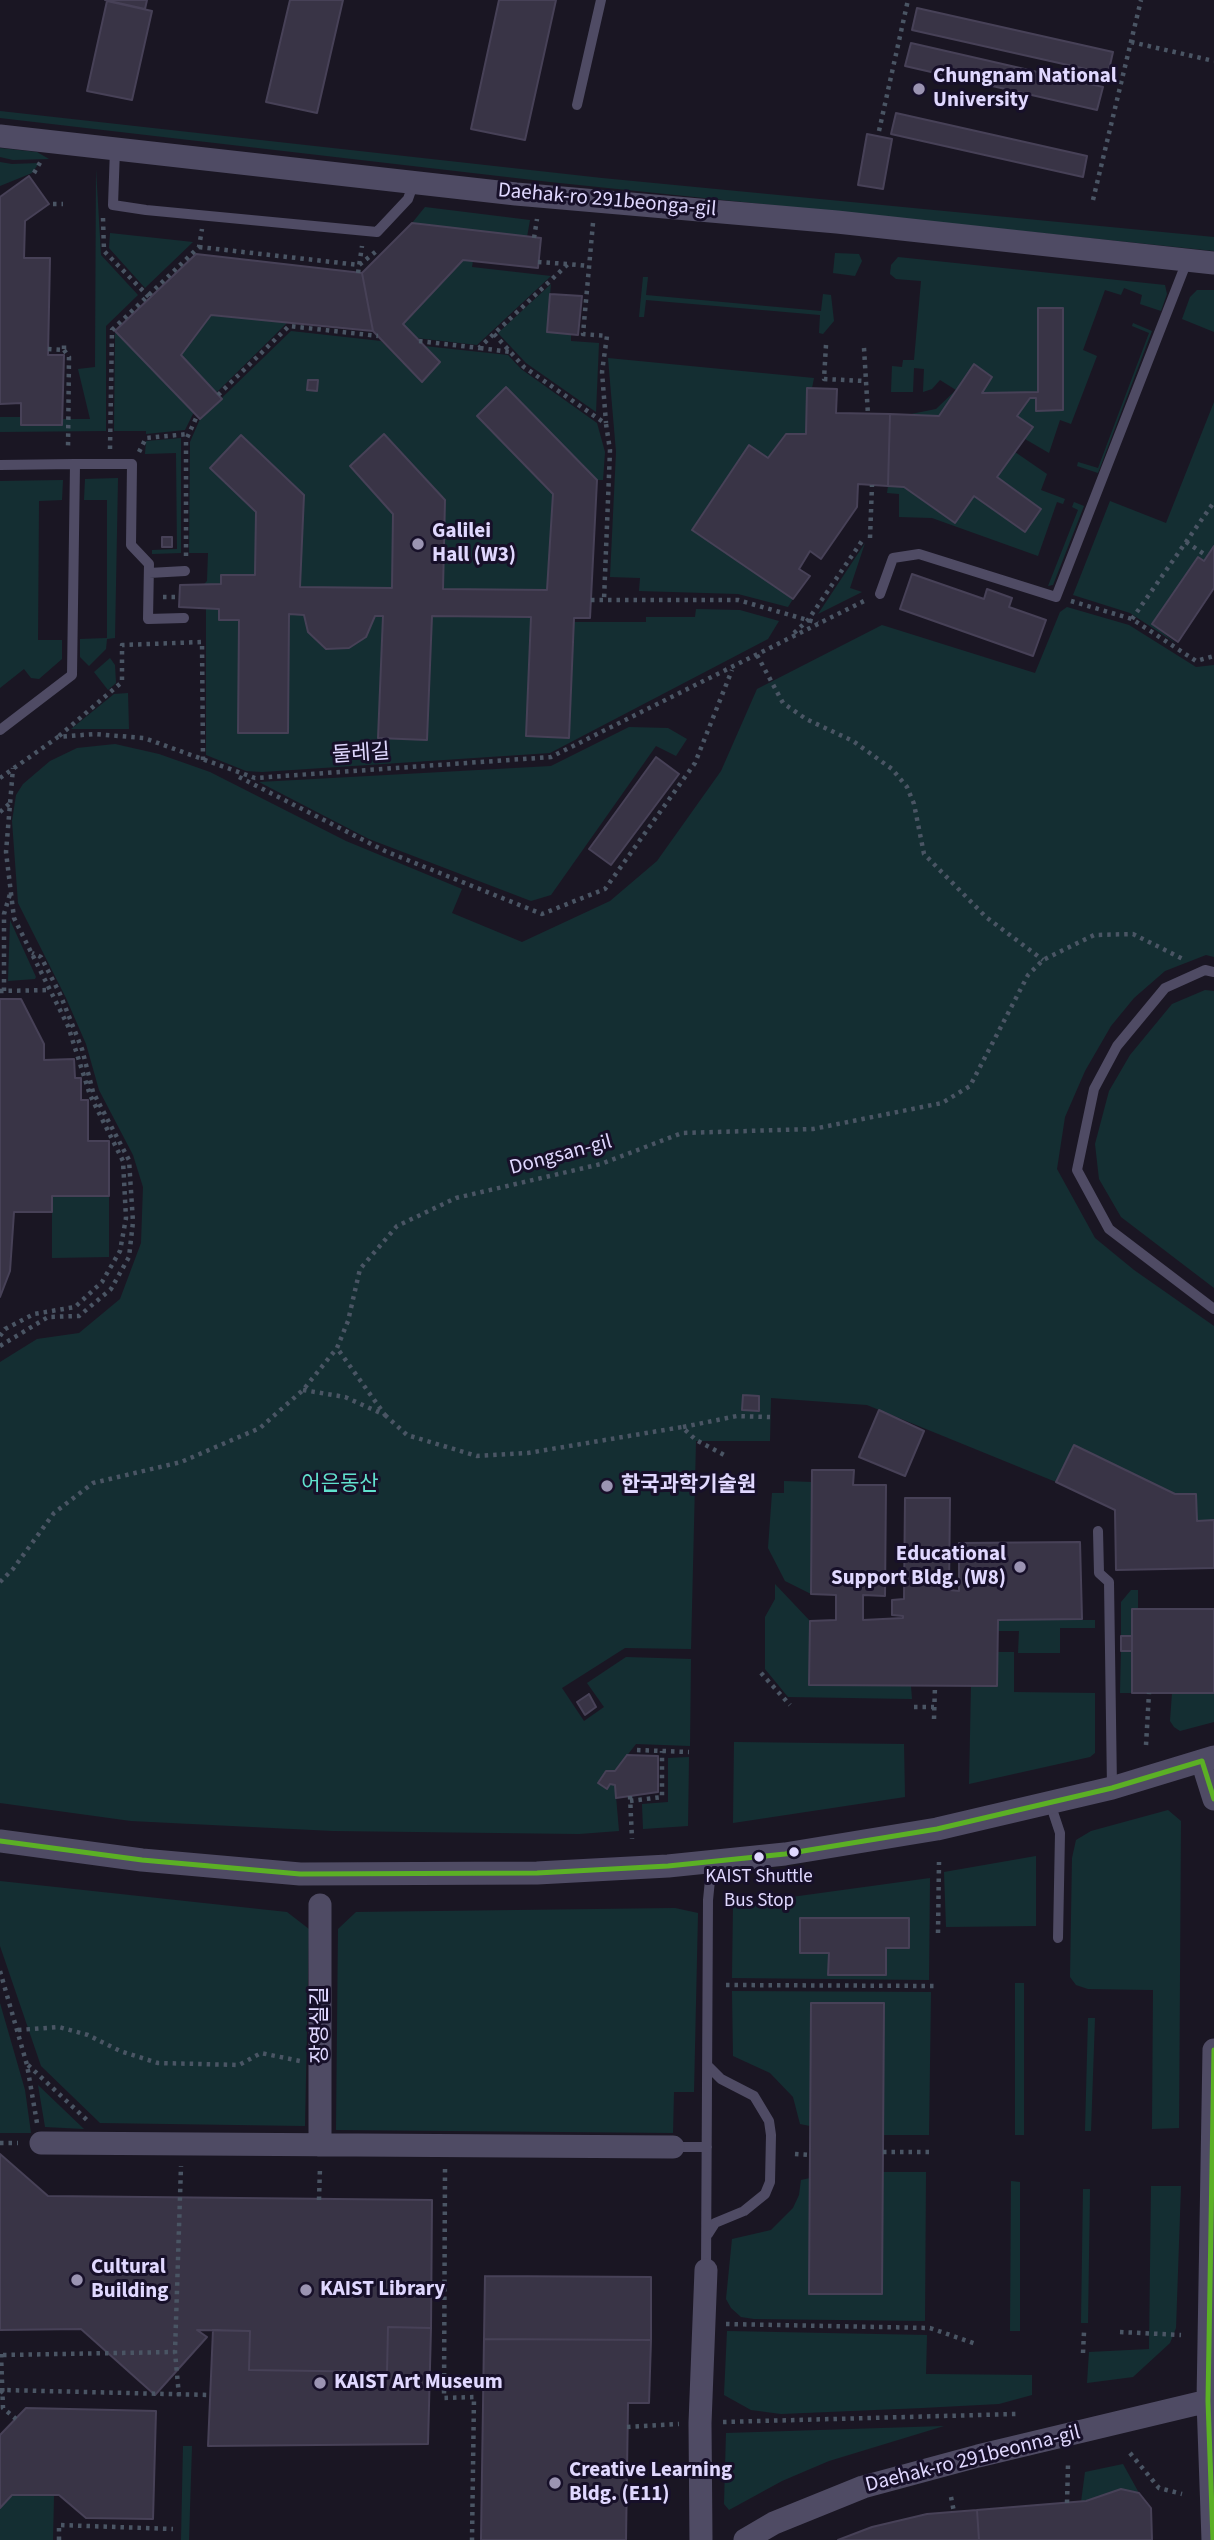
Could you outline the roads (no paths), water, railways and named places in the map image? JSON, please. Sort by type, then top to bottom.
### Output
[{"type":"street","name":"Daehak-ro 291beonga-gil","points":[[0,135],[414,182],[837,222],[1214,263]]},
{"type":"street","points":[[0,1842],[142,1860],[300,1874],[537,1872],[668,1866],[785,1854],[937,1829],[1112,1788],[1208,1759],[1214,1799]]},
{"type":"street","name":"장영실길","points":[[320,1905],[320,2145]]},
{"type":"street","points":[[1213,2540],[1208,2401],[1214,2050]]},
{"type":"street","points":[[41,2143],[673,2147]]},
{"type":"street","points":[[701,2540],[700,2423],[706,2270]]},
{"type":"street","name":"Daehak-ro 291beonna-gil","points":[[745,2540],[775,2523],[863,2487],[978,2456],[1208,2401]]},
{"type":"lane","points":[[578,105],[601,0]]},
{"type":"lane","points":[[115,148],[113,205],[377,232],[408,199],[414,182]]},
{"type":"lane","points":[[880,594],[894,558],[919,554],[1056,597],[1187,261]]},
{"type":"lane","points":[[0,730],[72,675],[71,464]]},
{"type":"lane","points":[[0,465],[132,464],[131,545],[149,564],[148,619],[184,618]]},
{"type":"lane","points":[[149,573],[186,571]]},
{"type":"lane","points":[[1209,971],[1165,988],[1117,1046],[1094,1089],[1077,1170],[1109,1229],[1214,1308]]},
{"type":"lane","points":[[1098,1531],[1099,1573],[1110,1582],[1112,1788]]},
{"type":"lane","points":[[1050,1803],[1060,1833],[1058,1938]]},
{"type":"lane","points":[[706,2270],[708,1900],[712,1860]]},
{"type":"lane","points":[[706,2237],[715,2223],[754,2205],[765,2194],[770,2182],[771,2135],[769,2121],[754,2096],[720,2079],[708,2066]]},
{"type":"lane","points":[[673,2147],[707,2147]]},
{"type":"place","name":"Chungnam National University","points":[[919,89]]},
{"type":"place","name":"Galilei Hall (W3)","points":[[418,544]]},
{"type":"place","name":"한국과학기술원","points":[[607,1486]]},
{"type":"place","name":"Educational Support Bldg. (W8)","points":[[1020,1567]]},
{"type":"place","name":"KAIST Shuttle Bus Stop","points":[[759,1857]]},
{"type":"place","name":"Cultural Building","points":[[77,2280]]},
{"type":"place","name":"KAIST Library","points":[[306,2290]]},
{"type":"place","name":"KAIST Art Museum","points":[[320,2383]]},
{"type":"place","name":"Creative Learning Bldg. (E11)","points":[[555,2483]]},
{"type":"park label","name":"어은동산","points":[[340,1485]]}]
